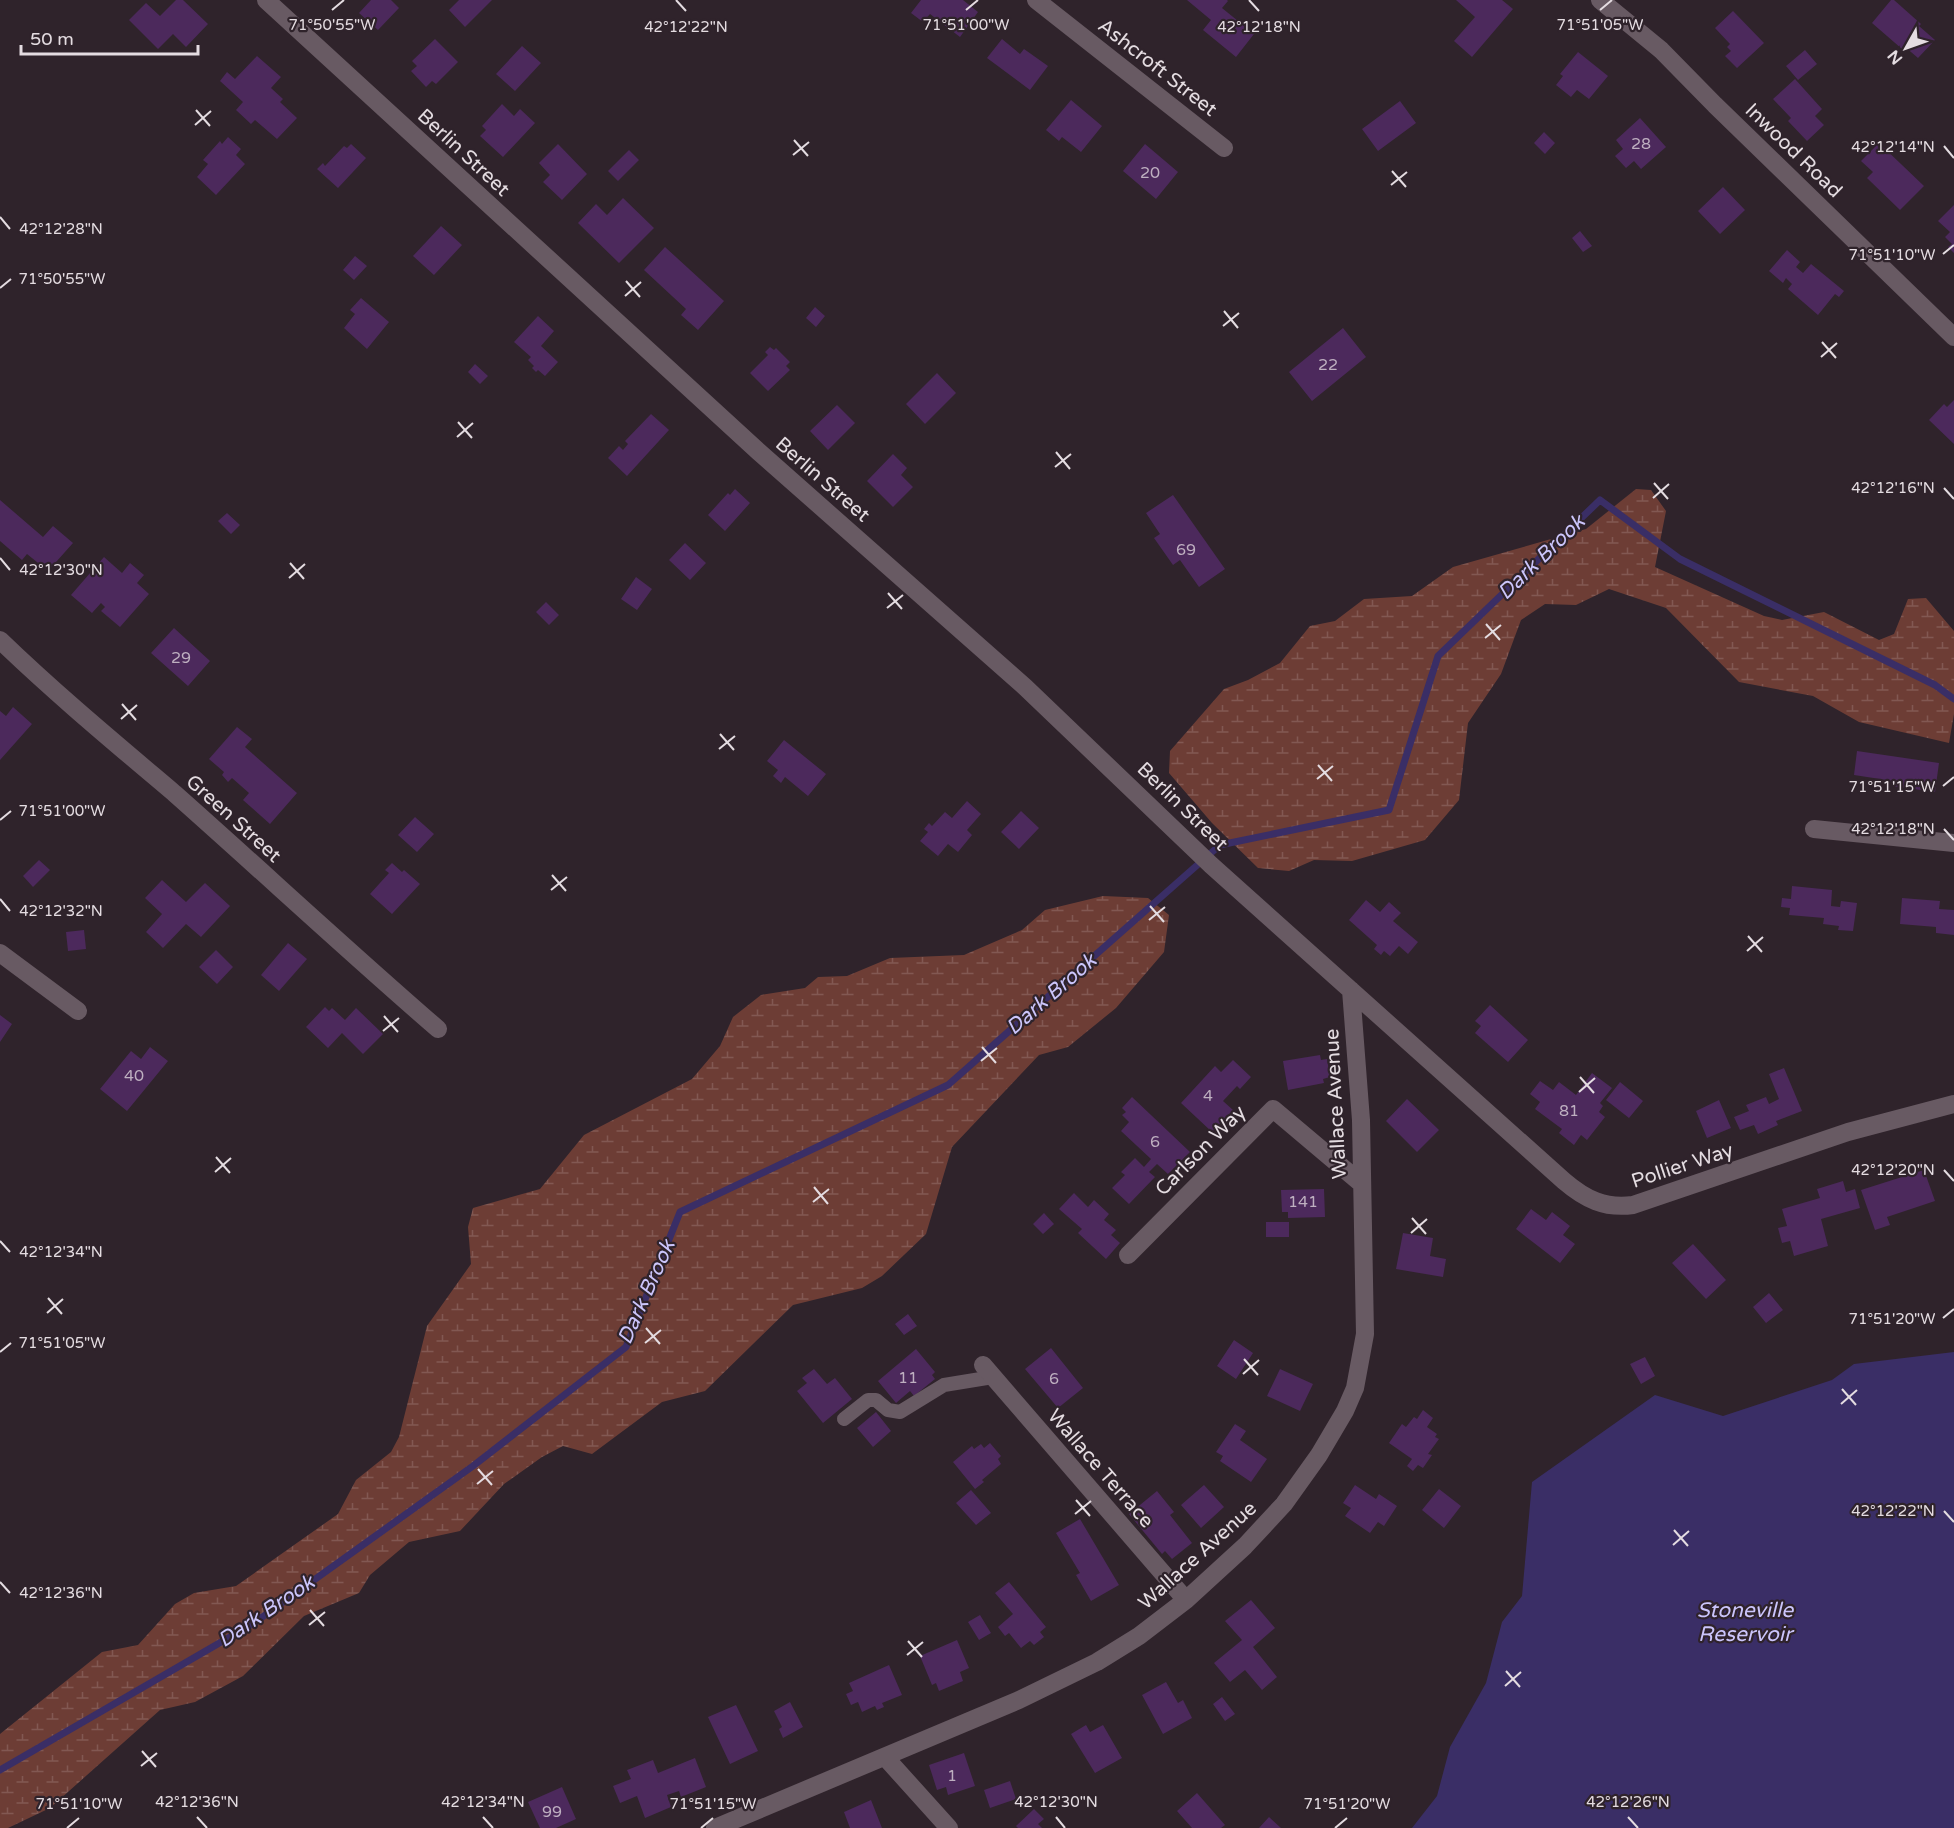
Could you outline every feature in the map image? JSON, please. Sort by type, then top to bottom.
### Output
[{"type":"street","name":"Berlin Street","points":[[266,0],[759,452],[1025,687],[1205,859],[1351,990]]},
{"type":"street","name":"Ashcroft Street","points":[[1036,0],[1224,148]]},
{"type":"street","name":"Inwood Road","points":[[1600,0],[1661,50],[1954,337]]},
{"type":"street","name":"Green Street","points":[[0,640],[40,679],[173,793],[438,1029]]},
{"type":"street","points":[[1814,829],[1954,843]]},
{"type":"street","points":[[0,953],[78,1011]]},
{"type":"street","name":"Pollier Way","points":[[1351,990],[1570,1186],[1603,1205],[1622,1207],[1639,1204],[1848,1132],[1954,1104]]},
{"type":"street","name":"Wallace Avenue","points":[[715,1828],[1075,1674],[1139,1636],[1186,1600],[1245,1546],[1284,1504],[1319,1455],[1345,1411],[1357,1379],[1365,1334],[1360,1120],[1351,990]]},
{"type":"street","name":"Carlson Way","points":[[1128,1255],[1273,1109],[1362,1184]]},
{"type":"street","name":"Wallace Terrace","points":[[988,1371],[1186,1600]]},
{"type":"street","points":[[885,1757],[949,1828]]},
{"type":"lane","points":[[844,1419],[868,1400],[876,1400],[888,1410],[900,1412],[944,1385],[988,1371]]},
{"type":"green space","points":[[1636,489],[1651,490],[1666,511],[1655,567],[1764,616],[1782,620],[1824,612],[1879,640],[1894,634],[1908,599],[1926,598],[1954,631],[1954,714],[1949,743],[1859,722],[1813,696],[1739,682],[1666,608],[1609,589],[1576,605],[1545,604],[1521,620],[1501,674],[1468,723],[1459,800],[1425,840],[1352,861],[1314,860],[1289,871],[1258,868],[1212,823],[1169,773],[1170,751],[1224,689],[1248,680],[1280,663],[1310,626],[1335,621],[1364,599],[1412,596],[1453,567],[1586,529]]},
{"type":"green space","points":[[1103,896],[1148,898],[1169,915],[1164,952],[1116,1008],[1068,1047],[1039,1055],[952,1147],[926,1234],[882,1276],[862,1288],[793,1305],[705,1391],[662,1402],[592,1454],[563,1446],[542,1457],[504,1484],[460,1531],[409,1542],[370,1575],[359,1593],[304,1616],[243,1676],[195,1702],[160,1710],[50,1808],[8,1828],[0,1828],[0,1734],[102,1652],[138,1645],[175,1604],[194,1593],[236,1586],[338,1514],[356,1480],[391,1452],[399,1437],[427,1326],[471,1264],[468,1227],[473,1208],[540,1189],[584,1135],[692,1079],[720,1046],[733,1017],[761,995],[805,988],[818,977],[847,976],[890,958],[964,955],[1022,930],[1045,910]]},
{"type":"water","name":"Stoneville Reservoir","points":[[1954,1352],[1954,1828],[1412,1828],[1437,1796],[1450,1747],[1486,1683],[1502,1622],[1522,1596],[1532,1482],[1655,1395],[1723,1416],[1832,1380],[1854,1364]]},
{"type":"building","points":[[176,0],[183,0],[208,24],[186,47],[173,34],[158,49],[129,20],[146,3],[160,16]]},
{"type":"building","points":[[371,0],[391,0],[399,8],[378,30],[359,13]]},
{"type":"building","points":[[459,0],[492,0],[465,27],[449,10]]},
{"type":"building","points":[[921,0],[963,0],[978,12],[960,37],[930,14],[923,22],[911,13]]},
{"type":"building","points":[[1187,0],[1228,1],[1222,8],[1254,34],[1236,57],[1203,30],[1211,20]]},
{"type":"building","points":[[1456,0],[1502,0],[1513,9],[1472,57],[1454,41],[1475,17]]},
{"type":"building","points":[[1891,0],[1894,0],[1921,24],[1919,26],[1935,40],[1918,58],[1904,46],[1902,49],[1872,23]]},
{"type":"building","points":[[1733,11],[1764,43],[1737,68],[1725,56],[1731,51],[1727,47],[1730,44],[1715,28]]},
{"type":"building","points":[[435,39],[458,62],[436,84],[432,81],[426,87],[411,71],[417,66],[412,61]]},
{"type":"building","points":[[1002,39],[1020,54],[1024,49],[1048,66],[1030,90],[987,58]]},
{"type":"building","points":[[522,46],[541,63],[515,91],[496,74]]},
{"type":"building","points":[[1805,50],[1817,64],[1798,80],[1786,66]]},
{"type":"building","points":[[1578,52],[1608,76],[1589,99],[1577,90],[1571,97],[1556,85],[1563,76],[1560,74]]},
{"type":"building","points":[[257,56],[281,77],[271,88],[283,99],[280,102],[297,118],[277,139],[255,120],[251,124],[236,110],[243,102],[220,81],[227,72],[235,79]]},
{"type":"building","points":[[1795,79],[1822,109],[1815,116],[1824,125],[1807,141],[1788,121],[1791,118],[1773,99]]},
{"type":"building","points":[[1071,100],[1102,126],[1081,152],[1062,137],[1059,141],[1046,130]]},
{"type":"building","points":[[1400,101],[1416,123],[1378,151],[1362,129]]},
{"type":"building","points":[[502,104],[514,116],[520,109],[535,123],[503,157],[480,136],[486,130],[482,126]]},
{"type":"building","points":[[1640,118],[1666,147],[1641,169],[1634,161],[1626,168],[1615,156],[1623,149],[1616,140]]},
{"type":"building","points":[[1544,132],[1555,143],[1545,154],[1534,143]]},
{"type":"building","points":[[228,137],[241,149],[236,155],[245,164],[216,195],[197,177],[208,164],[203,160],[220,141],[222,144]]},
{"type":"building","points":[[1879,143],[1924,186],[1900,210],[1867,178],[1873,172],[1861,161]]},
{"type":"building","points":[[351,144],[366,158],[338,188],[317,169],[323,163],[325,166],[344,146],[347,148]]},
{"type":"building","points":[[558,144],[587,174],[562,200],[543,182],[550,175],[539,163]]},
{"type":"building","points":[[1145,144],[1178,172],[1156,199],[1123,171]]},
{"type":"building","points":[[629,150],[639,160],[618,181],[608,171]]},
{"type":"building","points":[[1723,187],[1745,210],[1720,234],[1698,211]]},
{"type":"building","points":[[623,198],[654,228],[619,263],[578,223],[596,204],[607,215]]},
{"type":"building","points":[[1954,205],[1954,253],[1948,247],[1952,244],[1945,237],[1950,232],[1938,221]]},
{"type":"building","points":[[441,226],[462,245],[434,275],[413,256]]},
{"type":"building","points":[[1580,231],[1592,246],[1583,252],[1572,238]]},
{"type":"building","points":[[665,247],[724,301],[698,330],[681,315],[686,309],[644,270]]},
{"type":"building","points":[[1787,250],[1800,262],[1796,267],[1803,273],[1811,264],[1844,291],[1839,297],[1835,294],[1818,315],[1788,289],[1792,284],[1786,278],[1783,283],[1769,271]]},
{"type":"building","points":[[355,256],[367,266],[354,280],[343,270]]},
{"type":"building","points":[[361,298],[389,322],[367,349],[344,328],[355,314],[350,310]]},
{"type":"building","points":[[815,307],[825,316],[816,327],[806,318]]},
{"type":"building","points":[[538,316],[554,331],[541,346],[558,362],[545,376],[532,368],[534,366],[528,360],[531,357],[514,342]]},
{"type":"building","points":[[1343,328],[1366,357],[1312,401],[1289,372]]},
{"type":"building","points":[[770,347],[774,350],[776,348],[790,362],[786,366],[790,370],[768,391],[750,373],[768,355],[765,352]]},
{"type":"building","points":[[475,364],[488,376],[480,384],[468,372]]},
{"type":"building","points":[[937,373],[956,393],[925,424],[906,404]]},
{"type":"building","points":[[1954,400],[1954,444],[1929,420],[1944,404],[1947,407]]},
{"type":"building","points":[[837,405],[855,423],[828,450],[810,431]]},
{"type":"building","points":[[651,414],[669,430],[627,476],[608,458],[619,446],[623,450],[628,444],[625,441]]},
{"type":"building","points":[[893,454],[907,468],[901,475],[913,487],[893,507],[867,481]]},
{"type":"building","points":[[735,489],[750,503],[725,531],[708,515],[728,493],[730,495]]},
{"type":"building","points":[[1173,495],[1225,569],[1199,587],[1180,560],[1173,565],[1154,538],[1160,534],[1146,513]]},
{"type":"building","points":[[0,500],[43,537],[53,526],[73,543],[48,571],[27,554],[22,560],[0,541]]},
{"type":"building","points":[[227,513],[240,525],[231,534],[218,521]]},
{"type":"building","points":[[685,543],[706,563],[690,580],[669,560]]},
{"type":"building","points":[[104,557],[122,573],[130,563],[144,575],[137,583],[149,594],[120,627],[101,611],[105,607],[101,603],[92,613],[71,595]]},
{"type":"building","points":[[636,577],[652,589],[637,610],[621,599]]},
{"type":"building","points":[[546,602],[559,615],[549,625],[536,612]]},
{"type":"building","points":[[174,628],[210,661],[188,686],[151,653]]},
{"type":"building","points":[[13,707],[32,724],[0,760],[0,711],[6,716]]},
{"type":"building","points":[[237,727],[252,739],[245,747],[297,793],[270,824],[243,800],[249,793],[232,778],[228,782],[222,775],[224,772],[209,759]]},
{"type":"building","points":[[784,740],[826,774],[808,796],[785,777],[781,783],[773,776],[778,770],[767,761]]},
{"type":"building","points":[[1857,751],[1939,763],[1935,792],[1892,786],[1893,781],[1854,775]]},
{"type":"building","points":[[967,801],[981,814],[967,830],[972,835],[958,852],[948,844],[938,856],[920,841],[928,832],[924,829],[929,823],[932,826],[945,812],[952,818]]},
{"type":"building","points":[[1021,811],[1039,828],[1019,849],[1001,832]]},
{"type":"building","points":[[415,817],[434,834],[417,852],[398,835]]},
{"type":"building","points":[[39,860],[50,870],[33,887],[23,876]]},
{"type":"building","points":[[392,863],[420,884],[392,914],[370,894],[389,873],[385,870]]},
{"type":"building","points":[[162,880],[186,902],[205,883],[230,906],[201,937],[186,924],[163,948],[146,932],[162,914],[145,898]]},
{"type":"building","points":[[1792,886],[1832,890],[1831,906],[1840,907],[1841,901],[1857,903],[1853,931],[1838,930],[1839,926],[1823,924],[1824,918],[1789,915],[1790,908],[1781,907],[1782,898],[1791,899]]},
{"type":"building","points":[[1902,898],[1940,901],[1939,909],[1954,910],[1954,935],[1936,933],[1936,927],[1900,924]]},
{"type":"building","points":[[1366,900],[1380,912],[1389,902],[1401,913],[1393,921],[1418,942],[1408,954],[1399,946],[1390,956],[1384,951],[1381,955],[1374,949],[1377,945],[1349,920]]},
{"type":"building","points":[[84,930],[86,949],[68,951],[66,932]]},
{"type":"building","points":[[288,943],[307,959],[279,991],[261,975]]},
{"type":"building","points":[[216,950],[233,967],[217,984],[199,967]]},
{"type":"building","points":[[1490,1005],[1528,1040],[1508,1062],[1475,1033],[1481,1026],[1475,1021]]},
{"type":"building","points":[[325,1007],[329,1011],[332,1008],[345,1020],[356,1008],[383,1034],[363,1054],[342,1033],[328,1048],[306,1027]]},
{"type":"building","points":[[0,1015],[12,1024],[0,1042]]},
{"type":"building","points":[[150,1047],[168,1061],[127,1111],[100,1089],[131,1051],[141,1059]]},
{"type":"building","points":[[1320,1055],[1321,1060],[1327,1059],[1330,1077],[1323,1079],[1324,1083],[1288,1090],[1283,1061]]},
{"type":"building","points":[[1233,1060],[1251,1077],[1240,1089],[1237,1086],[1223,1101],[1233,1110],[1212,1132],[1181,1103],[1215,1066],[1221,1072]]},
{"type":"building","points":[[1784,1068],[1802,1111],[1776,1121],[1778,1125],[1758,1134],[1754,1125],[1740,1130],[1734,1117],[1749,1111],[1746,1105],[1766,1097],[1769,1104],[1779,1099],[1769,1074]]},
{"type":"building","points":[[1592,1073],[1612,1088],[1600,1103],[1603,1106],[1599,1112],[1605,1117],[1587,1140],[1581,1135],[1574,1145],[1559,1133],[1562,1129],[1535,1109],[1540,1102],[1530,1094],[1540,1081],[1553,1090],[1559,1082],[1576,1095]]},
{"type":"building","points":[[1620,1082],[1643,1101],[1629,1118],[1606,1100]]},
{"type":"building","points":[[1132,1097],[1190,1152],[1168,1174],[1157,1164],[1149,1172],[1155,1177],[1129,1204],[1112,1188],[1125,1175],[1121,1172],[1135,1158],[1144,1167],[1151,1159],[1121,1131],[1129,1122],[1122,1115],[1126,1112],[1122,1108]]},
{"type":"building","points":[[1407,1099],[1439,1130],[1417,1152],[1386,1121]]},
{"type":"building","points":[[1719,1100],[1731,1128],[1707,1138],[1696,1111]]},
{"type":"building","points":[[1924,1170],[1935,1201],[1887,1217],[1890,1225],[1875,1230],[1861,1190]]},
{"type":"building","points":[[1843,1181],[1846,1192],[1855,1189],[1860,1208],[1821,1219],[1828,1246],[1794,1256],[1790,1241],[1782,1243],[1778,1228],[1787,1226],[1782,1209],[1820,1198],[1817,1189]]},
{"type":"building","points":[[1324,1189],[1325,1217],[1288,1218],[1288,1212],[1282,1212],[1281,1190]]},
{"type":"building","points":[[1074,1193],[1088,1207],[1094,1200],[1109,1214],[1104,1220],[1116,1230],[1111,1235],[1120,1243],[1106,1259],[1078,1233],[1082,1229],[1059,1209]]},
{"type":"building","points":[[1531,1209],[1546,1220],[1552,1212],[1570,1226],[1563,1235],[1575,1244],[1560,1263],[1516,1229]]},
{"type":"building","points":[[1044,1213],[1054,1224],[1043,1234],[1033,1224]]},
{"type":"building","points":[[1266,1222],[1289,1222],[1289,1237],[1266,1237]]},
{"type":"building","points":[[1403,1233],[1433,1238],[1430,1256],[1446,1259],[1443,1277],[1396,1269]]},
{"type":"building","points":[[1693,1244],[1726,1280],[1706,1299],[1672,1263]]},
{"type":"building","points":[[1769,1293],[1783,1310],[1766,1323],[1753,1307]]},
{"type":"building","points":[[908,1314],[917,1326],[904,1335],[895,1324]]},
{"type":"building","points":[[1234,1340],[1253,1353],[1236,1379],[1217,1366]]},
{"type":"building","points":[[1051,1348],[1083,1388],[1058,1408],[1025,1369]]},
{"type":"building","points":[[916,1349],[935,1372],[932,1375],[935,1379],[914,1396],[910,1391],[896,1403],[878,1381]]},
{"type":"building","points":[[1645,1357],[1655,1376],[1641,1384],[1630,1364]]},
{"type":"building","points":[[814,1369],[827,1384],[835,1378],[852,1399],[823,1423],[797,1391],[807,1383],[802,1378]]},
{"type":"building","points":[[1280,1369],[1313,1384],[1300,1411],[1267,1396]]},
{"type":"building","points":[[1423,1410],[1433,1418],[1427,1427],[1437,1434],[1435,1437],[1439,1439],[1428,1454],[1432,1455],[1423,1468],[1418,1465],[1413,1471],[1407,1466],[1412,1459],[1389,1443],[1402,1424],[1406,1427],[1414,1417],[1417,1419]]},
{"type":"building","points":[[876,1412],[891,1431],[873,1447],[857,1428]]},
{"type":"building","points":[[1235,1424],[1246,1431],[1240,1440],[1267,1459],[1251,1482],[1220,1461],[1223,1456],[1216,1452]]},
{"type":"building","points":[[990,1443],[1001,1456],[998,1459],[1001,1464],[975,1489],[953,1462],[972,1446],[974,1449],[981,1444],[984,1448]]},
{"type":"building","points":[[1204,1485],[1224,1507],[1201,1528],[1181,1505]]},
{"type":"building","points":[[1355,1485],[1376,1499],[1379,1494],[1397,1506],[1384,1526],[1378,1522],[1370,1533],[1345,1516],[1351,1508],[1343,1503]]},
{"type":"building","points":[[1439,1489],[1461,1506],[1444,1528],[1422,1510]]},
{"type":"building","points":[[971,1490],[991,1513],[976,1525],[956,1503]]},
{"type":"building","points":[[1157,1491],[1174,1512],[1170,1515],[1192,1543],[1172,1559],[1165,1551],[1162,1554],[1129,1514]]},
{"type":"building","points":[[1080,1519],[1119,1585],[1091,1601],[1076,1575],[1080,1573],[1056,1533]]},
{"type":"building","points":[[1009,1582],[1046,1627],[1040,1632],[1044,1637],[1034,1645],[1030,1641],[1021,1648],[1009,1633],[1005,1636],[998,1627],[1013,1614],[995,1593]]},
{"type":"building","points":[[1251,1600],[1275,1628],[1253,1647],[1277,1677],[1262,1690],[1245,1670],[1230,1682],[1214,1663],[1242,1640],[1225,1621]]},
{"type":"building","points":[[980,1615],[991,1633],[979,1640],[968,1622]]},
{"type":"building","points":[[957,1640],[969,1668],[960,1672],[963,1681],[939,1691],[936,1683],[932,1685],[920,1656]]},
{"type":"building","points":[[889,1665],[902,1695],[882,1703],[884,1707],[877,1710],[875,1706],[862,1712],[858,1702],[851,1705],[846,1694],[853,1691],[849,1683]]},
{"type":"building","points":[[1166,1682],[1178,1703],[1183,1700],[1192,1718],[1163,1734],[1142,1695]]},
{"type":"building","points":[[1222,1697],[1235,1714],[1225,1721],[1213,1704]]},
{"type":"building","points":[[790,1702],[803,1727],[783,1738],[779,1729],[782,1727],[774,1711]]},
{"type":"building","points":[[736,1705],[758,1751],[730,1764],[708,1717]]},
{"type":"building","points":[[1086,1725],[1090,1732],[1103,1725],[1122,1758],[1095,1773],[1071,1734]]},
{"type":"building","points":[[964,1753],[975,1786],[948,1795],[946,1787],[937,1790],[929,1765]]},
{"type":"building","points":[[695,1758],[706,1787],[681,1797],[679,1791],[667,1795],[671,1807],[645,1818],[637,1796],[620,1803],[613,1786],[631,1779],[627,1770],[653,1760],[658,1773]]},
{"type":"building","points":[[1010,1781],[1016,1799],[990,1808],[984,1790]]},
{"type":"building","points":[[562,1787],[576,1819],[556,1828],[540,1828],[528,1802]]},
{"type":"building","points":[[1197,1793],[1225,1825],[1221,1828],[1192,1828],[1177,1811]]},
{"type":"building","points":[[871,1800],[882,1828],[850,1828],[844,1812]]},
{"type":"building","points":[[1034,1809],[1044,1819],[1038,1824],[1042,1828],[1018,1828],[1016,1826]]},
{"type":"building","points":[[1269,1817],[1281,1828],[1259,1828]]},
{"type":"waterway","name":"Dark Brook","points":[[0,1770],[254,1623],[473,1466],[626,1347],[680,1212],[948,1085],[1220,845],[1389,810],[1438,656],[1600,500],[1680,559],[1935,685],[1954,699]]}]
